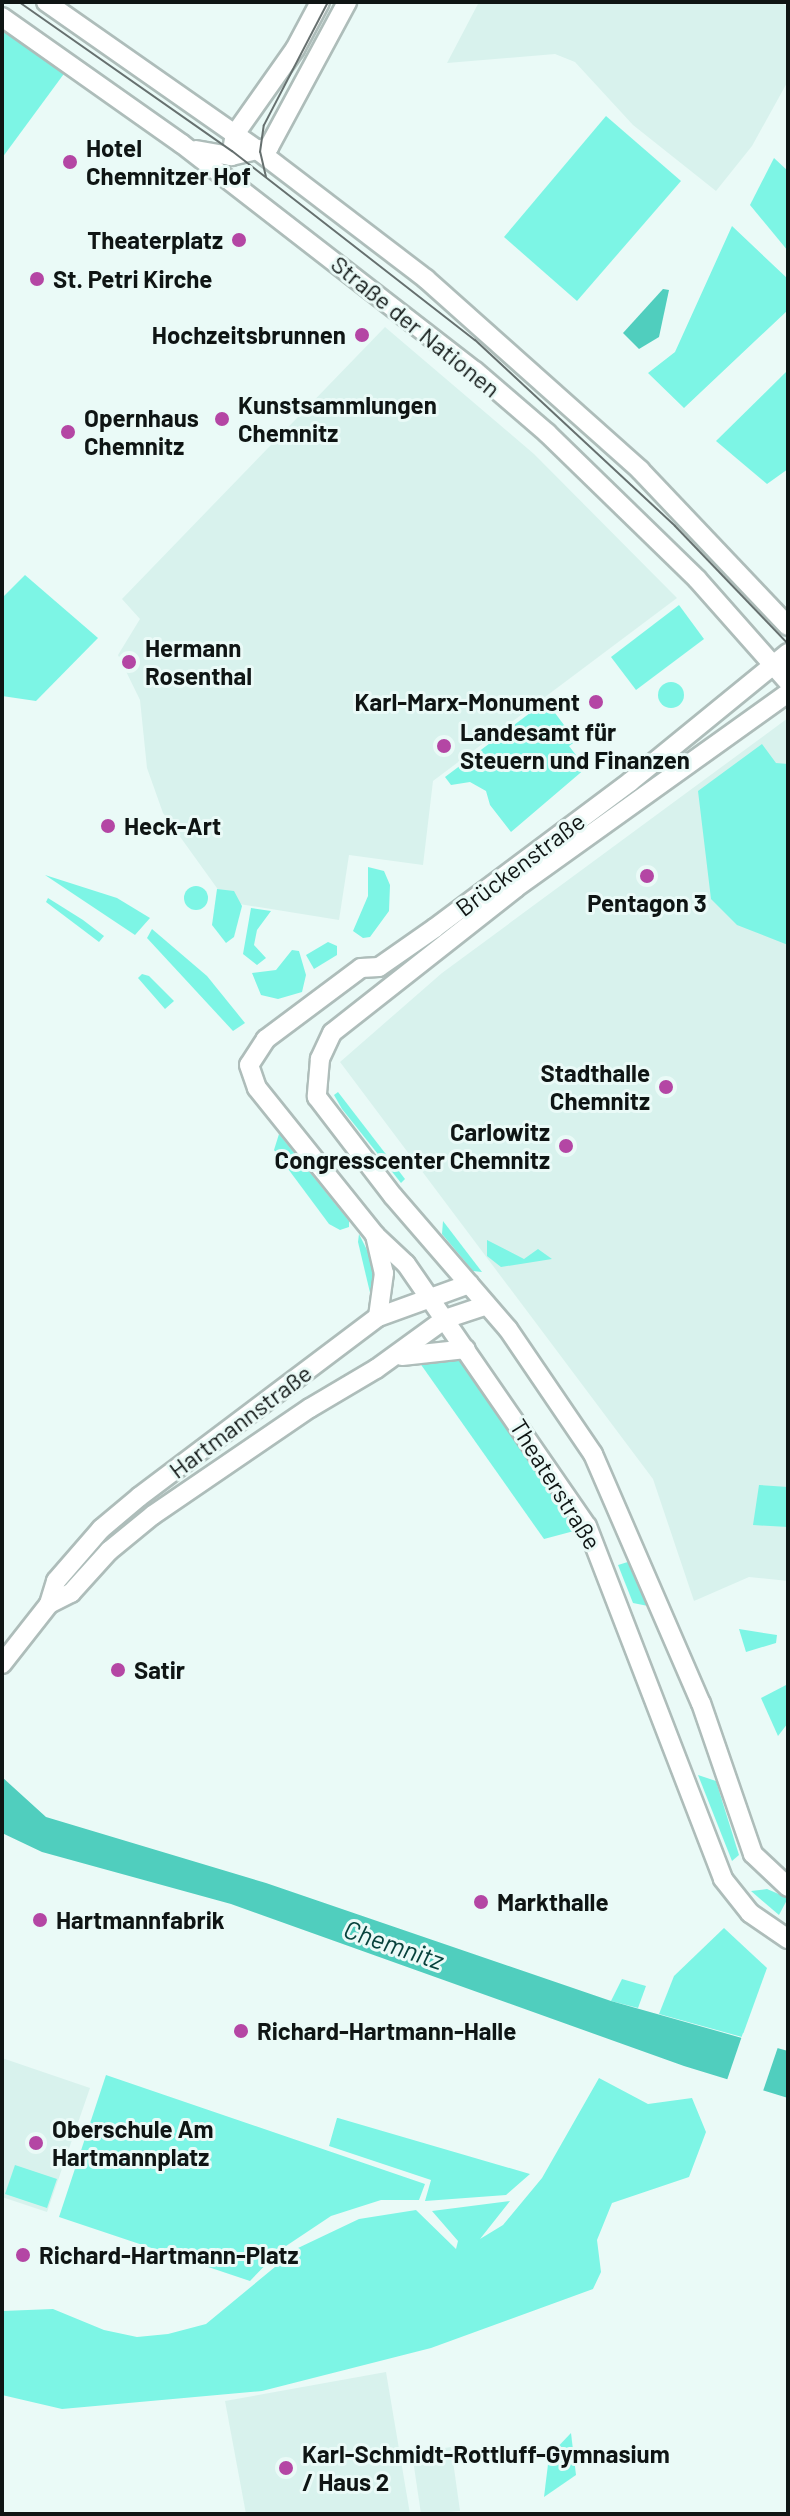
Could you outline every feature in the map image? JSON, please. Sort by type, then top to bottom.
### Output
[{"type":"main road","name":"Straße der Nationen","points":[[46,2],[260,152],[530,368],[640,470],[788,626]]},
{"type":"main road","points":[[250,195],[236,178],[231,156],[235,134],[295,49],[320,2]]},
{"type":"main road","points":[[182,144],[231,156],[260,152],[274,140],[347,2]]},
{"type":"main road","name":"Straße der Nationen","points":[[2,17],[250,195],[547,433],[781,659],[788,682]]},
{"type":"main road","name":"Brückenstraße","points":[[249,1065],[266,1039],[361,968],[379,967],[435,928],[781,659]]},
{"type":"main road","name":"Brückenstraße","points":[[317,1097],[320,1059],[332,1033],[516,888],[788,693]]},
{"type":"main road","name":"Theaterstraße","points":[[249,1065],[257,1088],[375,1235],[406,1264],[595,1540],[723,1879],[750,1913],[788,1939]]},
{"type":"main road","name":"Theaterstraße","points":[[317,1097],[487,1305],[593,1454],[701,1703],[753,1854],[788,1887]]},
{"type":"main road","points":[[375,1235],[384,1273],[378,1317]]},
{"type":"main road","name":"Hartmannstraße","points":[[2,1664],[49,1604],[56,1581],[101,1529],[378,1317],[469,1284]]},
{"type":"main road","name":"Hartmannstraße","points":[[49,1604],[71,1593],[109,1551],[153,1515],[392,1358],[445,1319],[487,1305]]},
{"type":"main road","points":[[392,1358],[431,1349],[466,1349]]},
{"type":"shaded area","points":[[479,2],[779,2],[788,7],[788,81],[752,146],[716,191],[633,125],[575,62],[555,54],[447,63]]},
{"type":"shaded area","points":[[2,24],[66,71],[2,158]]},
{"type":"shaded area","points":[[606,116],[681,181],[577,301],[504,237]]},
{"type":"shaded area","points":[[774,158],[788,171],[788,251],[750,205]]},
{"type":"shaded area","points":[[732,226],[788,279],[788,310],[684,408],[648,373],[675,352]]},
{"type":"shaded area","points":[[385,327],[534,454],[677,598],[433,781],[423,865],[349,855],[339,920],[227,902],[163,813],[147,768],[140,700],[118,655],[140,619],[122,599]]},
{"type":"shaded area","points":[[788,370],[788,469],[767,484],[716,441]]},
{"type":"shaded area","points":[[25,575],[98,638],[36,701],[2,696],[2,598]]},
{"type":"shaded area","points":[[679,605],[704,639],[636,690],[611,657]]},
{"type":"shaded area","points":[[671,682],[680,686],[684,695],[680,704],[671,708],[662,704],[658,695],[662,686]]},
{"type":"shaded area","points":[[546,701],[576,741],[569,746],[586,768],[511,832],[490,805],[486,791],[470,782],[451,785],[445,777]]},
{"type":"shaded area","points":[[788,718],[788,1581],[749,1577],[694,1601],[653,1479],[340,1062],[442,973]]},
{"type":"shaded area","points":[[762,744],[776,763],[788,764],[788,945],[737,925],[711,899],[698,791]]},
{"type":"shaded area","points":[[368,867],[384,871],[390,885],[389,911],[370,937],[363,938],[353,931],[368,896]]},
{"type":"shaded area","points":[[45,875],[117,898],[150,918],[135,935]]},
{"type":"shaded area","points":[[196,886],[204,890],[208,898],[204,906],[196,910],[188,906],[184,898],[188,890]]},
{"type":"shaded area","points":[[217,889],[234,891],[242,906],[234,937],[226,943],[212,925]]},
{"type":"shaded area","points":[[48,898],[104,936],[99,942],[46,902]]},
{"type":"shaded area","points":[[251,908],[271,911],[257,930],[254,945],[266,958],[257,965],[243,954]]},
{"type":"shaded area","points":[[152,929],[207,976],[245,1023],[233,1031],[147,938]]},
{"type":"shaded area","points":[[328,942],[337,946],[337,955],[314,969],[306,955]]},
{"type":"shaded area","points":[[292,950],[299,951],[306,975],[302,992],[278,999],[261,995],[252,973],[276,970]]},
{"type":"shaded area","points":[[142,974],[149,976],[174,1001],[165,1009],[138,978]]},
{"type":"shaded area","points":[[338,1092],[405,1179],[401,1183],[342,1109],[334,1095]]},
{"type":"shaded area","points":[[279,1134],[349,1221],[349,1227],[340,1230],[329,1224],[274,1150]]},
{"type":"shaded area","points":[[443,1221],[482,1272],[473,1271],[442,1234]]},
{"type":"shaded area","points":[[359,1234],[374,1264],[372,1301],[358,1242]]},
{"type":"shaded area","points":[[487,1240],[524,1259],[538,1249],[552,1259],[501,1267],[487,1256]]},
{"type":"shaded area","points":[[454,1357],[468,1366],[554,1492],[574,1531],[544,1539],[417,1359]]},
{"type":"shaded area","points":[[759,1485],[788,1487],[788,1527],[753,1525]]},
{"type":"shaded area","points":[[631,1561],[648,1606],[633,1603],[618,1565]]},
{"type":"shaded area","points":[[739,1629],[777,1635],[776,1643],[746,1652]]},
{"type":"shaded area","points":[[788,1684],[788,1723],[778,1736],[761,1698]]},
{"type":"shaded area","points":[[698,1775],[716,1781],[739,1855],[732,1861]]},
{"type":"shaded area","points":[[767,1889],[788,1898],[779,1915],[751,1891]]},
{"type":"shaded area","points":[[724,1928],[767,1968],[742,2037],[659,2014],[674,1976]]},
{"type":"shaded area","points":[[622,1979],[646,1986],[638,2008],[611,2001]]},
{"type":"shaded area","name":"Oberschule Am Hartmannplatz","points":[[2,2058],[90,2088],[47,2212],[2,2197]]},
{"type":"shaded area","points":[[106,2075],[425,2184],[419,2200],[381,2200],[331,2216],[280,2250],[250,2281],[59,2217]]},
{"type":"shaded area","points":[[599,2078],[648,2104],[692,2098],[706,2132],[689,2177],[612,2203],[597,2240],[601,2272],[593,2289],[431,2348],[262,2391],[62,2409],[2,2395],[2,2311],[53,2309],[104,2330],[137,2337],[168,2334],[206,2324],[298,2248],[359,2219],[416,2210],[456,2249],[458,2241],[432,2211],[510,2201],[480,2239],[503,2225],[542,2178]]},
{"type":"shaded area","points":[[337,2118],[530,2174],[506,2195],[425,2201],[431,2180],[329,2146]]},
{"type":"shaded area","points":[[15,2165],[57,2179],[47,2208],[5,2194]]},
{"type":"shaded area","points":[[386,2372],[410,2514],[246,2514],[225,2401]]},
{"type":"shaded area","points":[[571,2433],[576,2475],[544,2497],[549,2456]]},
{"type":"shaded area","points":[[451,2447],[460,2511],[421,2514],[412,2453]]},
{"type":"water","points":[[663,289],[669,290],[659,337],[639,349],[623,333]]},
{"type":"water","name":"Chemnitz","points":[[2,1777],[46,1817],[266,1883],[611,2001],[788,2051],[788,2098],[684,2066],[231,1904],[42,1852],[2,1833]]},
{"type":"pier","points":[[743,2033],[779,2044],[762,2094],[726,2083]]},
{"type":"tram line","points":[[19,2],[232,151],[475,340],[675,526],[788,644]]},
{"type":"tram line","points":[[266,177],[260,152],[264,125],[328,2]]},
{"type":"place","name":"Hotel Chemnitzer Hof","points":[[70,162]]},
{"type":"place","name":"Theaterplatz","points":[[239,240]]},
{"type":"place","name":"St. Petri Kirche","points":[[37,279]]},
{"type":"place","name":"Hochzeitsbrunnen","points":[[362,335]]},
{"type":"place","name":"Kunstsammlungen Chemnitz","points":[[222,419]]},
{"type":"place","name":"Opernhaus Chemnitz","points":[[68,432]]},
{"type":"place","name":"Hermann Rosenthal","points":[[129,662]]},
{"type":"place","name":"Karl-Marx-Monument","points":[[596,702]]},
{"type":"place","name":"Landesamt für Steuern und Finanzen","points":[[444,746]]},
{"type":"place","name":"Heck-Art","points":[[108,826]]},
{"type":"place","name":"Pentagon 3","points":[[647,876]]},
{"type":"place","name":"Stadthalle Chemnitz","points":[[666,1087]]},
{"type":"place","name":"Carlowitz Congresscenter Chemnitz","points":[[566,1146]]},
{"type":"place","name":"Satir","points":[[118,1670]]},
{"type":"place","name":"Markthalle","points":[[481,1902]]},
{"type":"place","name":"Hartmannfabrik","points":[[40,1920]]},
{"type":"place","name":"Richard-Hartmann-Halle","points":[[241,2031]]},
{"type":"place","name":"Oberschule Am Hartmannplatz","points":[[36,2143]]},
{"type":"place","name":"Richard-Hartmann-Platz","points":[[23,2255]]},
{"type":"place","name":"Karl-Schmidt-Rottluff-Gymnasium / Haus 2","points":[[286,2468]]}]
